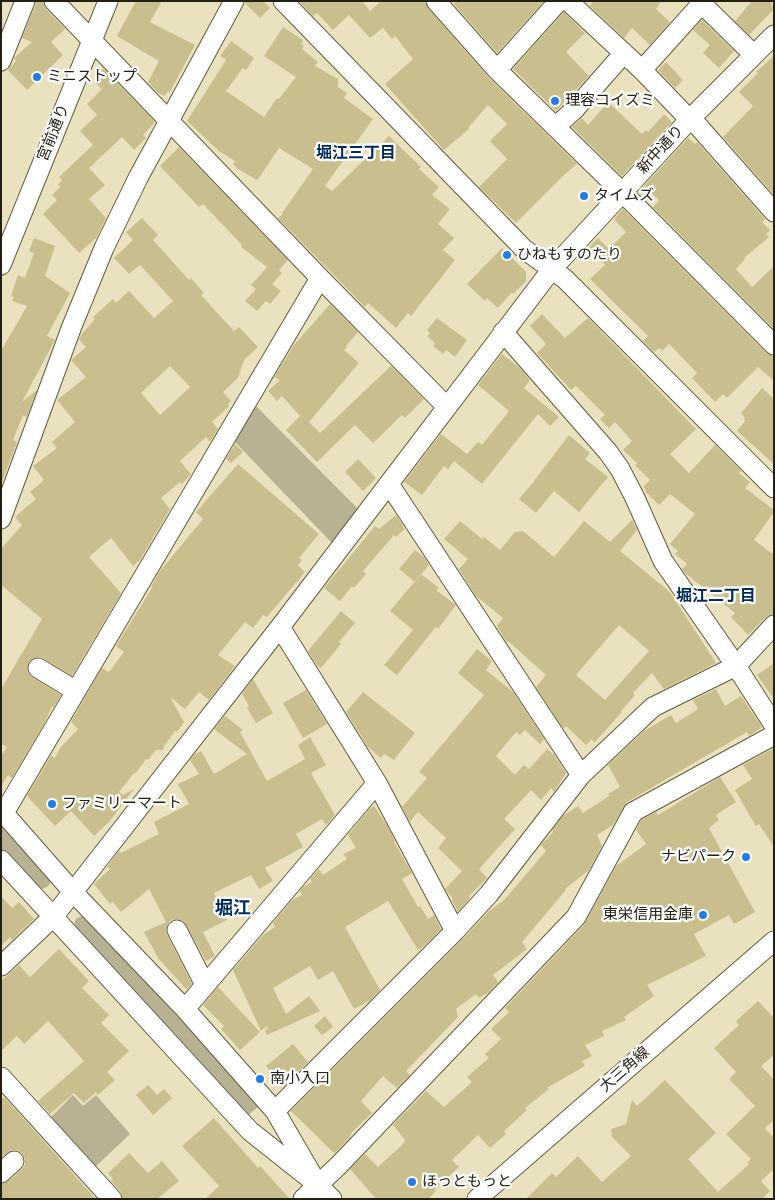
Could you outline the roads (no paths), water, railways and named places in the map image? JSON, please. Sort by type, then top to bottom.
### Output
[{"type":"street","points":[[1,61],[25,1]]},
{"type":"street","points":[[54,1],[320,278],[447,407]]},
{"type":"street","name":"宮前通り","points":[[1,265],[108,1]]},
{"type":"street","points":[[1,519],[72,326],[104,248],[138,178],[234,1]]},
{"type":"street","points":[[283,1],[524,249],[565,279],[774,488]]},
{"type":"street","points":[[436,1],[497,70],[622,192],[774,346]]},
{"type":"street","points":[[497,70],[559,1]]},
{"type":"street","points":[[568,1],[690,118],[774,212]]},
{"type":"street","points":[[642,70],[701,2],[753,54]]},
{"type":"street","name":"新中通り","points":[[1,966],[53,917],[73,892],[280,627],[552,269],[690,118],[774,35]]},
{"type":"street","points":[[555,127],[574,110],[624,53]]},
{"type":"street","points":[[318,1185],[275,1111],[185,1009],[73,892],[3,811],[320,278]]},
{"type":"street","points":[[503,332],[608,452],[620,469],[663,561],[736,666],[774,725]]},
{"type":"street","points":[[389,484],[581,775]]},
{"type":"street","points":[[275,1111],[455,931],[489,894],[581,775],[654,707],[736,666],[774,625]]},
{"type":"street","points":[[280,627],[377,783],[455,931]]},
{"type":"street","points":[[38,668],[76,690]]},
{"type":"street","points":[[303,1199],[576,917],[633,812],[774,735]]},
{"type":"street","points":[[185,1009],[377,783]]},
{"type":"street","points":[[1,860],[250,1131],[318,1185],[332,1199]]},
{"type":"street","points":[[177,930],[205,985]]},
{"type":"street","name":"大三角線","points":[[477,1199],[774,941]]},
{"type":"street","points":[[1,1077],[112,1199]]},
{"type":"place","name":"ミニストップ","points":[[37,77]]},
{"type":"place","name":"理容コイズミ","points":[[555,101]]},
{"type":"place","name":"タイムズ","points":[[584,196]]},
{"type":"place","name":"ひねもすのたり","points":[[507,255]]},
{"type":"place","name":"ファミリーマート","points":[[52,804]]},
{"type":"place","name":"ナビパーク","points":[[746,857]]},
{"type":"place","name":"東栄信用金庫","points":[[703,915]]},
{"type":"place","name":"南小入口","points":[[260,1079]]},
{"type":"place","name":"ほっともっと","points":[[412,1182]]},
{"type":"district","name":"堀江三丁目","points":[[356,154]]},
{"type":"district","name":"堀江二丁目","points":[[716,597]]},
{"type":"district","name":"堀江","points":[[233,909]]}]
